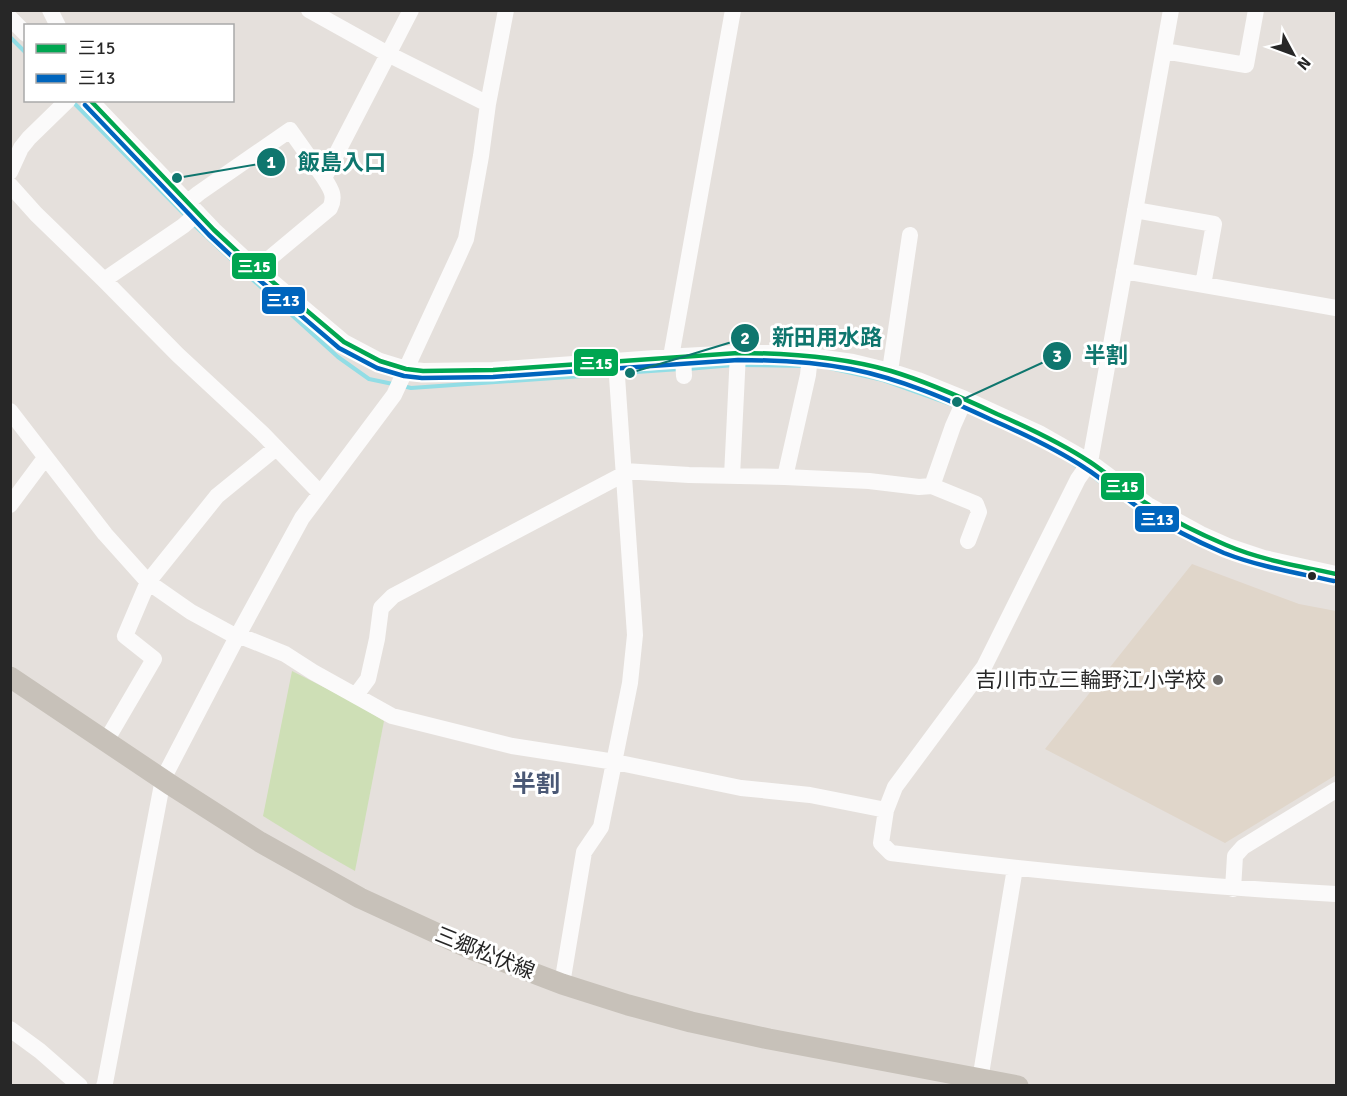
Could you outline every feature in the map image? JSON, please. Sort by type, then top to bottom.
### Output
[{"type":"main road","name":"三郷松伏線","points":[[10,677],[260,842],[360,898],[473,950],[562,984],[702,1025],[980,1082],[1018,1086]]},
{"type":"street","points":[[50,10],[57,24]]},
{"type":"street","points":[[309,10],[388,54],[488,104]]},
{"type":"street","points":[[324,178],[411,10]]},
{"type":"street","points":[[104,1086],[163,779],[237,636],[302,518],[394,395],[466,239],[506,10]]},
{"type":"street","points":[[680,363],[733,10]]},
{"type":"street","points":[[1171,10],[1085,470],[984,667],[895,787],[886,810],[881,843],[891,853],[1015,868],[1233,889],[1336,894]]},
{"type":"street","points":[[1164,51],[1246,65],[1256,10]]},
{"type":"street","points":[[10,18],[24,32]]},
{"type":"street","points":[[92,102],[190,214],[214,230],[344,342],[405,373],[493,370],[616,371],[680,363],[738,362],[777,353],[809,364],[853,362],[918,380],[961,407],[1039,433],[1085,470],[1201,534],[1228,546],[1264,558],[1336,574]]},
{"type":"street","points":[[10,172],[21,148],[29,138],[66,103]]},
{"type":"street","points":[[104,280],[190,214],[199,193],[290,130],[333,192],[332,203],[330,208],[258,268]]},
{"type":"street","points":[[10,185],[36,214],[320,493]]},
{"type":"street","points":[[1135,210],[1214,224],[1203,285]]},
{"type":"street","points":[[890,371],[910,235]]},
{"type":"street","points":[[1124,271],[1336,308]]},
{"type":"street","points":[[732,476],[738,362]]},
{"type":"street","points":[[784,477],[809,364]]},
{"type":"street","points":[[562,984],[584,852],[601,826],[615,762],[630,683],[635,635],[616,371]]},
{"type":"street","points":[[932,486],[961,407]]},
{"type":"street","points":[[10,411],[105,534],[148,582],[191,612],[237,636],[285,654],[392,716],[512,746],[615,762],[741,788],[810,795],[886,810]]},
{"type":"street","points":[[106,741],[154,659],[125,636],[148,582],[217,496],[276,448]]},
{"type":"street","points":[[10,505],[45,458]]},
{"type":"street","points":[[356,695],[368,679],[381,608],[393,596],[624,472],[784,477],[932,486],[976,504],[979,512],[968,541]]},
{"type":"street","points":[[1233,889],[1235,856],[1243,847],[1336,790]]},
{"type":"street","points":[[980,1082],[1015,868]]},
{"type":"street","points":[[10,1029],[40,1051],[80,1086]]},
{"type":"shaded area","name":"吉川市立三輪野江小学校","points":[[1192,564],[1299,604],[1336,611],[1336,775],[1225,843],[1045,749]]},
{"type":"green space","points":[[292,671],[351,701],[384,721],[355,871],[263,816]]},
{"type":"waterway","points":[[10,37],[24,51]]},
{"type":"waterway","points":[[73,102],[186,216]]},
{"type":"waterway","points":[[193,224],[338,357],[369,379],[393,384]]},
{"type":"waterway","points":[[687,369],[734,365]]},
{"type":"waterway","points":[[741,365],[806,366]]},
{"type":"waterway","points":[[813,366],[883,380],[956,406]]},
{"type":"waterway","points":[[622,373],[680,369]]},
{"type":"waterway","points":[[403,386],[411,388],[611,374]]},
{"type":"waterway","points":[[966,410],[989,419]]},
{"type":"waterway","points":[[1055,451],[1081,469]]},
{"type":"waterway","points":[[1088,473],[1150,516],[1190,537]]},
{"type":"transit line","name":"三15","points":[[92,102],[214,230],[242,256],[344,342],[380,361],[406,369],[423,371],[493,370],[757,353],[816,357],[872,366],[932,385],[1045,436],[1090,462],[1158,511],[1216,541],[1266,559],[1336,574]]},
{"type":"transit line","name":"三13","points":[[85,105],[209,235],[237,261],[339,348],[377,368],[404,376],[422,378],[493,377],[738,360],[795,362],[851,369],[923,390],[1040,442],[1093,473],[1153,517],[1214,549],[1265,566],[1334,581]]},
{"type":"place","name":"飯島入口","points":[[177,178]]},
{"type":"place","name":"新田用水路","points":[[630,373]]},
{"type":"place","name":"半割","points":[[957,402]]},
{"type":"place","name":"吉川市立三輪野江小学校","points":[[1218,680]]},
{"type":"district","name":"半割","points":[[536,784]]}]
